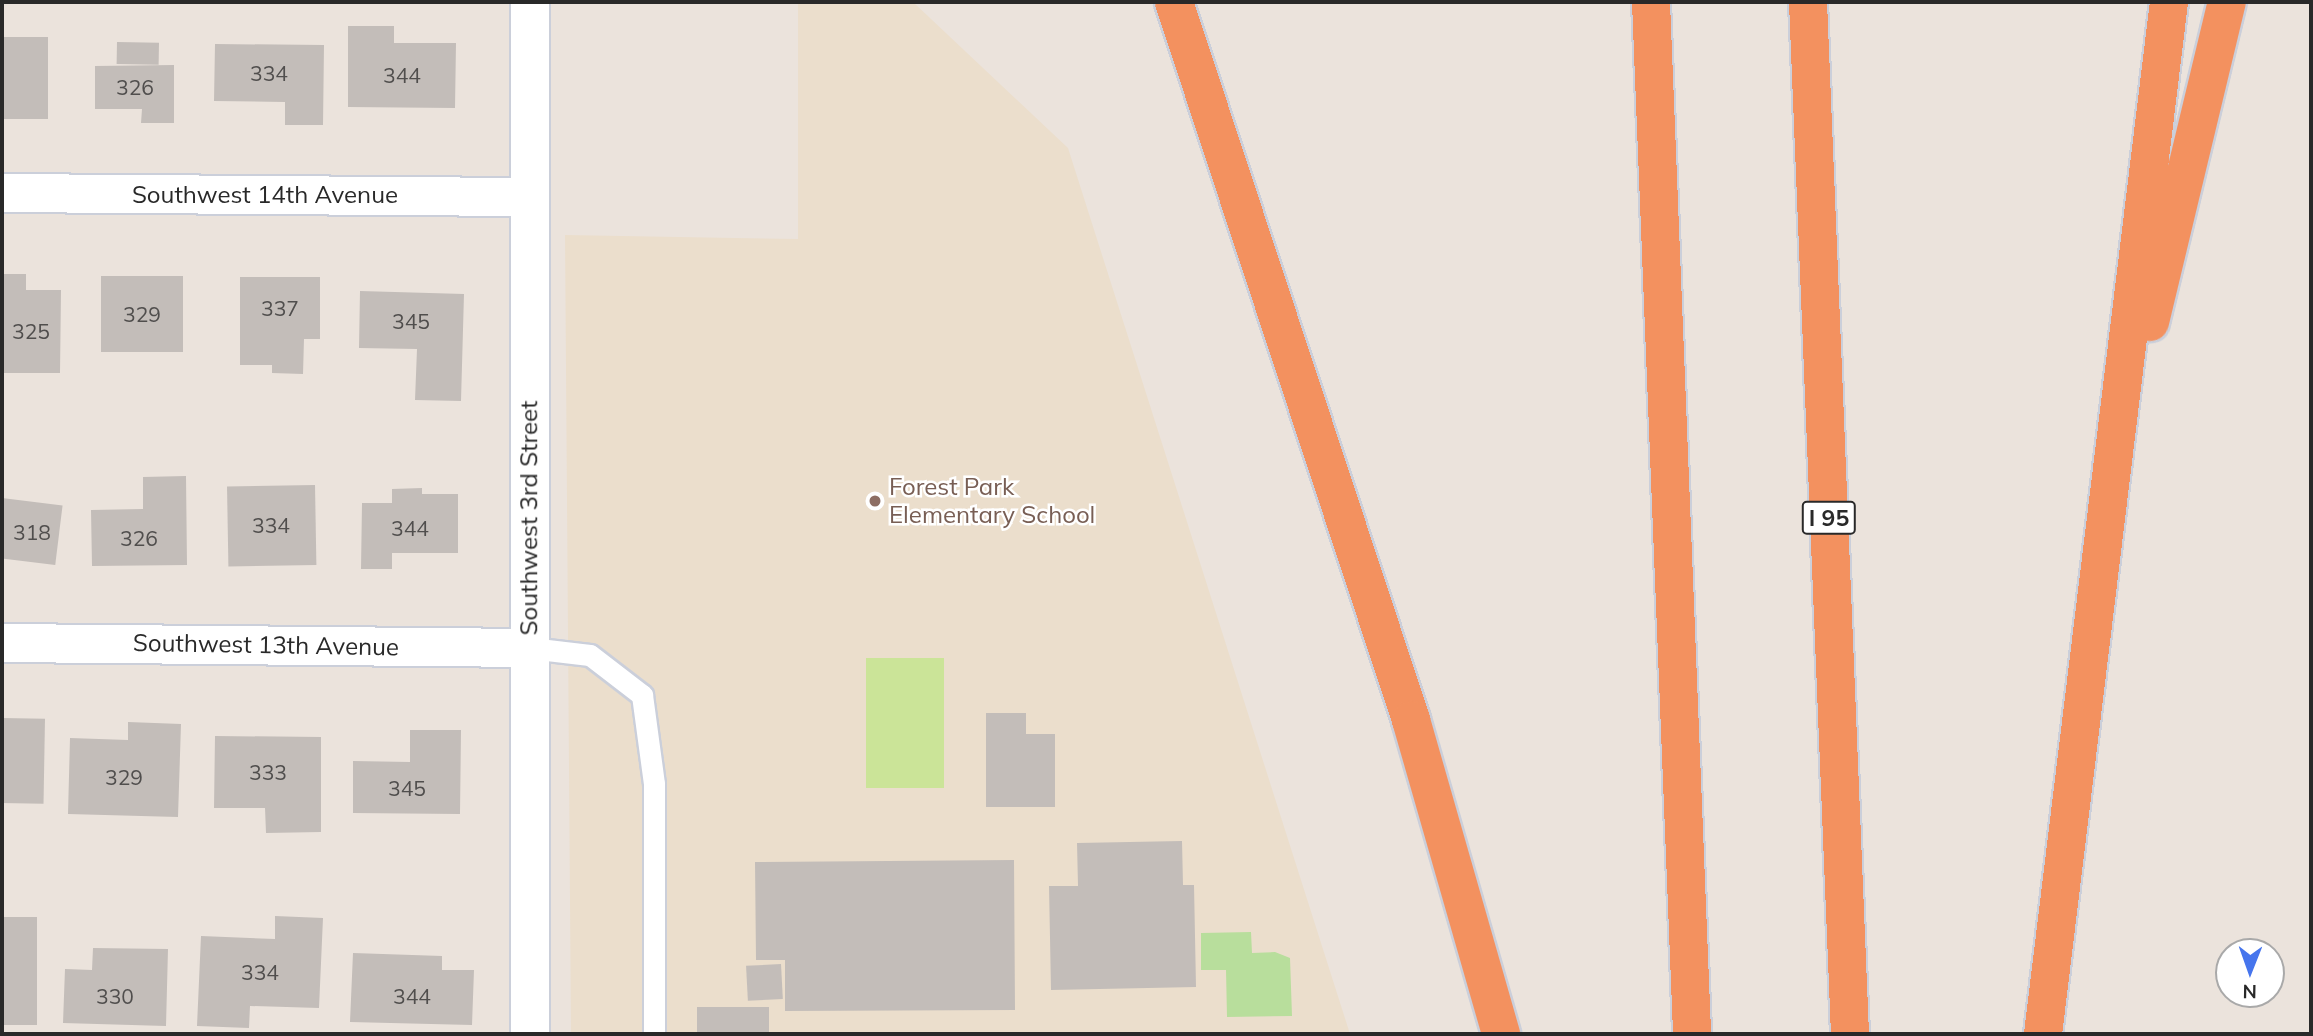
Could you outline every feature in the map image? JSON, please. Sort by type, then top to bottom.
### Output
[{"type":"highway","points":[[1157,2],[1186,40]]},
{"type":"highway","points":[[1174,2],[1407,707],[1501,1034]]},
{"type":"highway","points":[[1651,2],[1692,1034]]},
{"type":"highway","name":"I 95","points":[[1808,2],[1850,1034]]},
{"type":"highway","points":[[2043,1034],[2169,2]]},
{"type":"highway","points":[[2110,476],[2227,2]]},
{"type":"street","name":"Southwest 3rd Street","points":[[530,2],[530,1034]]},
{"type":"street","name":"Southwest 14th Avenue","points":[[2,193],[528,197]]},
{"type":"street","name":"Southwest 13th Avenue","points":[[2,643],[530,648]]},
{"type":"lane","points":[[530,648],[590,655],[642,695],[654,784],[654,1034]]},
{"type":"shaded area","name":"Forest Park Elementary School","points":[[798,2],[913,2],[1068,148],[1350,1034],[571,1034],[565,235],[798,239]]},
{"type":"green space","points":[[866,658],[944,658],[944,788],[866,788]]},
{"type":"green space","points":[[1251,932],[1252,953],[1275,952],[1290,958],[1292,1016],[1227,1017],[1226,970],[1201,970],[1201,933]]},
{"type":"building","points":[[348,26],[394,26],[394,43],[456,43],[455,108],[348,107]]},
{"type":"building","points":[[2,37],[48,37],[48,119],[2,119]]},
{"type":"building","points":[[117,42],[159,43],[159,65],[117,64]]},
{"type":"building","points":[[215,44],[324,45],[323,125],[285,125],[285,102],[214,101]]},
{"type":"building","points":[[174,65],[174,123],[141,123],[142,109],[95,109],[95,66]]},
{"type":"building","points":[[2,274],[26,274],[26,290],[61,290],[60,373],[2,373]]},
{"type":"building","points":[[101,276],[183,276],[183,352],[101,352]]},
{"type":"building","points":[[240,277],[320,277],[320,339],[304,339],[303,374],[272,373],[272,365],[240,365]]},
{"type":"building","points":[[360,291],[464,294],[461,401],[415,400],[417,349],[359,348]]},
{"type":"building","points":[[186,476],[187,565],[92,566],[91,510],[143,509],[143,477]]},
{"type":"building","points":[[315,485],[316,565],[228,567],[227,487]]},
{"type":"building","points":[[422,488],[422,494],[458,494],[458,553],[392,553],[392,569],[361,569],[362,503],[392,503],[392,489]]},
{"type":"building","points":[[2,498],[63,505],[55,565],[2,558]]},
{"type":"building","points":[[986,713],[1026,713],[1026,734],[1055,734],[1055,807],[986,807]]},
{"type":"building","points":[[2,718],[45,719],[44,804],[2,803]]},
{"type":"building","points":[[128,722],[181,724],[178,817],[68,814],[70,738],[128,740]]},
{"type":"building","points":[[410,730],[461,730],[460,814],[353,813],[353,761],[410,762]]},
{"type":"building","points":[[215,736],[321,737],[321,832],[266,833],[265,808],[214,808]]},
{"type":"building","points":[[1182,841],[1183,885],[1194,885],[1196,987],[1051,990],[1049,886],[1078,886],[1077,843]]},
{"type":"building","points":[[1014,860],[1015,1010],[785,1011],[785,960],[756,960],[755,862]]},
{"type":"building","points":[[275,916],[323,918],[319,1008],[250,1006],[249,1028],[197,1026],[201,936],[275,939]]},
{"type":"building","points":[[2,917],[37,917],[37,1025],[2,1025]]},
{"type":"building","points":[[93,948],[168,949],[166,1026],[63,1023],[65,969],[92,970]]},
{"type":"building","points":[[353,953],[442,956],[442,970],[474,970],[472,1025],[350,1022]]},
{"type":"building","points":[[781,964],[783,999],[748,1001],[746,966]]},
{"type":"building","points":[[697,1007],[769,1007],[769,1034],[697,1034]]},
{"type":"place","name":"Forest Park Elementary School","points":[[875,501]]}]
